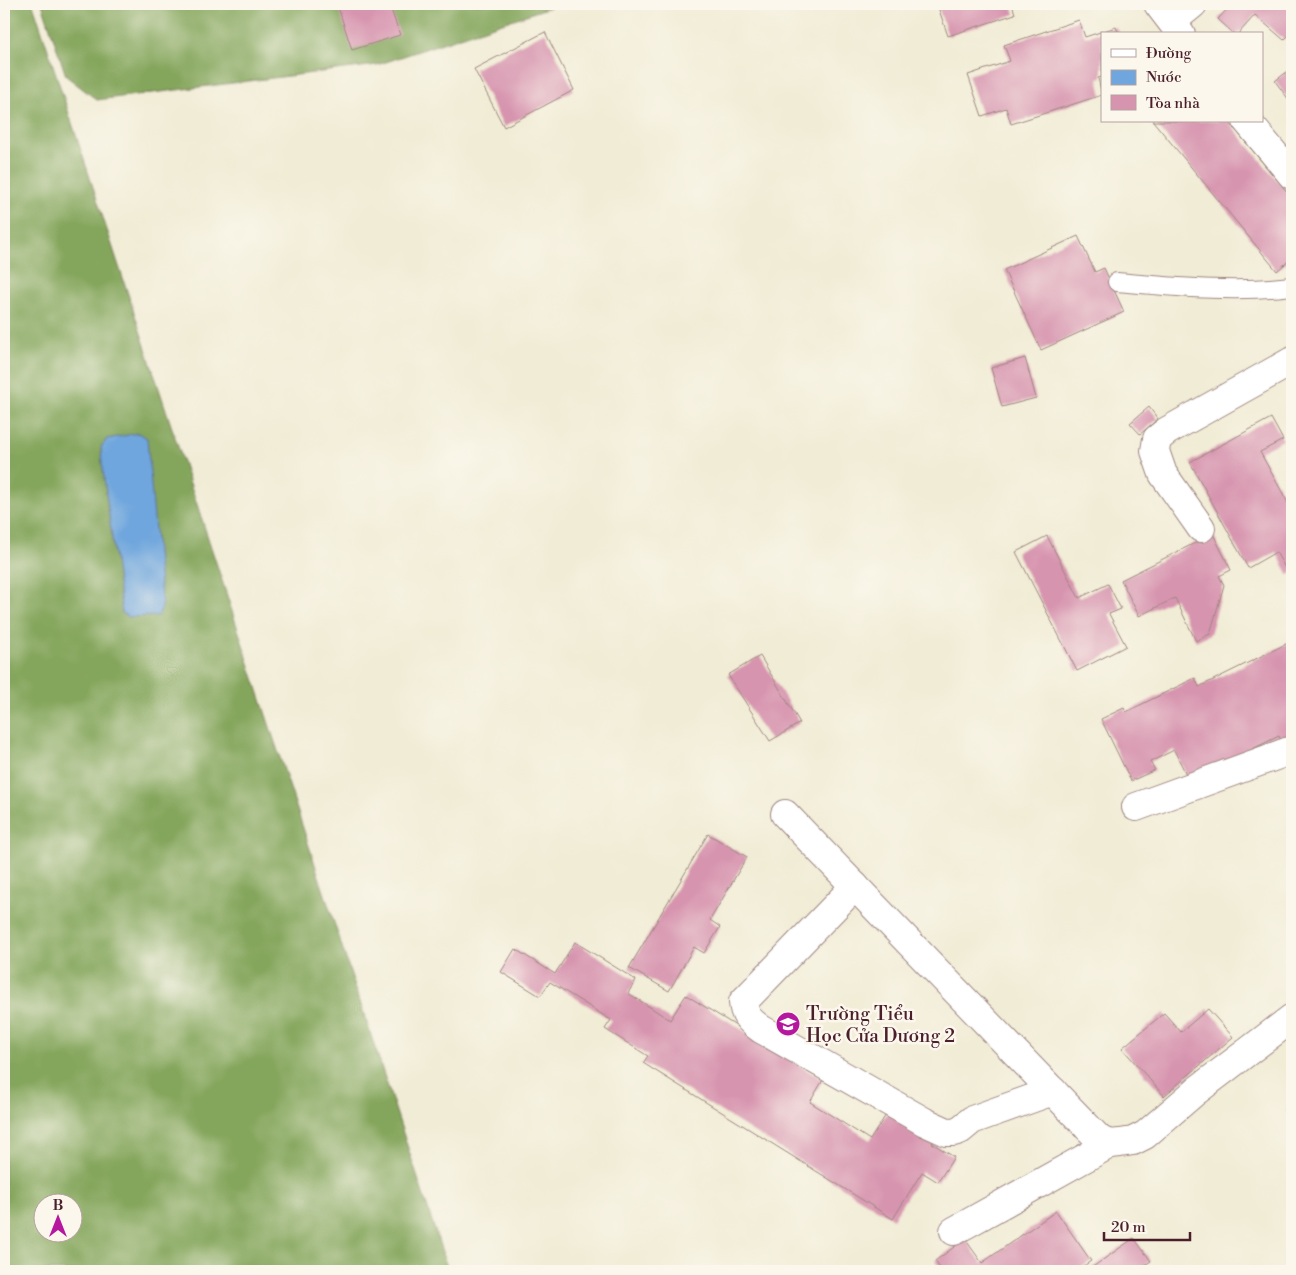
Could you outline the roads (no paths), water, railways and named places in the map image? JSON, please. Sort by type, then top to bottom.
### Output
[{"type":"street","points":[[1170,19],[1193,4]]},
{"type":"street","points":[[1248,122],[1292,175]]},
{"type":"street","points":[[1201,528],[1163,474],[1155,451],[1157,439],[1167,431],[1292,361]]},
{"type":"street","points":[[1136,807],[1292,750]]},
{"type":"street","points":[[785,814],[1100,1140],[1110,1144]]},
{"type":"street","points":[[855,886],[743,1002],[744,1012],[749,1021],[925,1122],[947,1132],[960,1130],[972,1120],[1053,1090]]},
{"type":"street","points":[[954,1231],[1110,1144],[1133,1141],[1145,1135],[1196,1091],[1292,1018]]},
{"type":"lane","points":[[1117,282],[1205,290],[1268,289],[1292,286]]},
{"type":"water","points":[[138,433],[147,438],[162,608],[158,616],[129,617],[122,613],[101,447],[107,439]]},
{"type":"place","name":"Trường Tiểu Học Cửa Dương 2","points":[[788,1024]]}]
